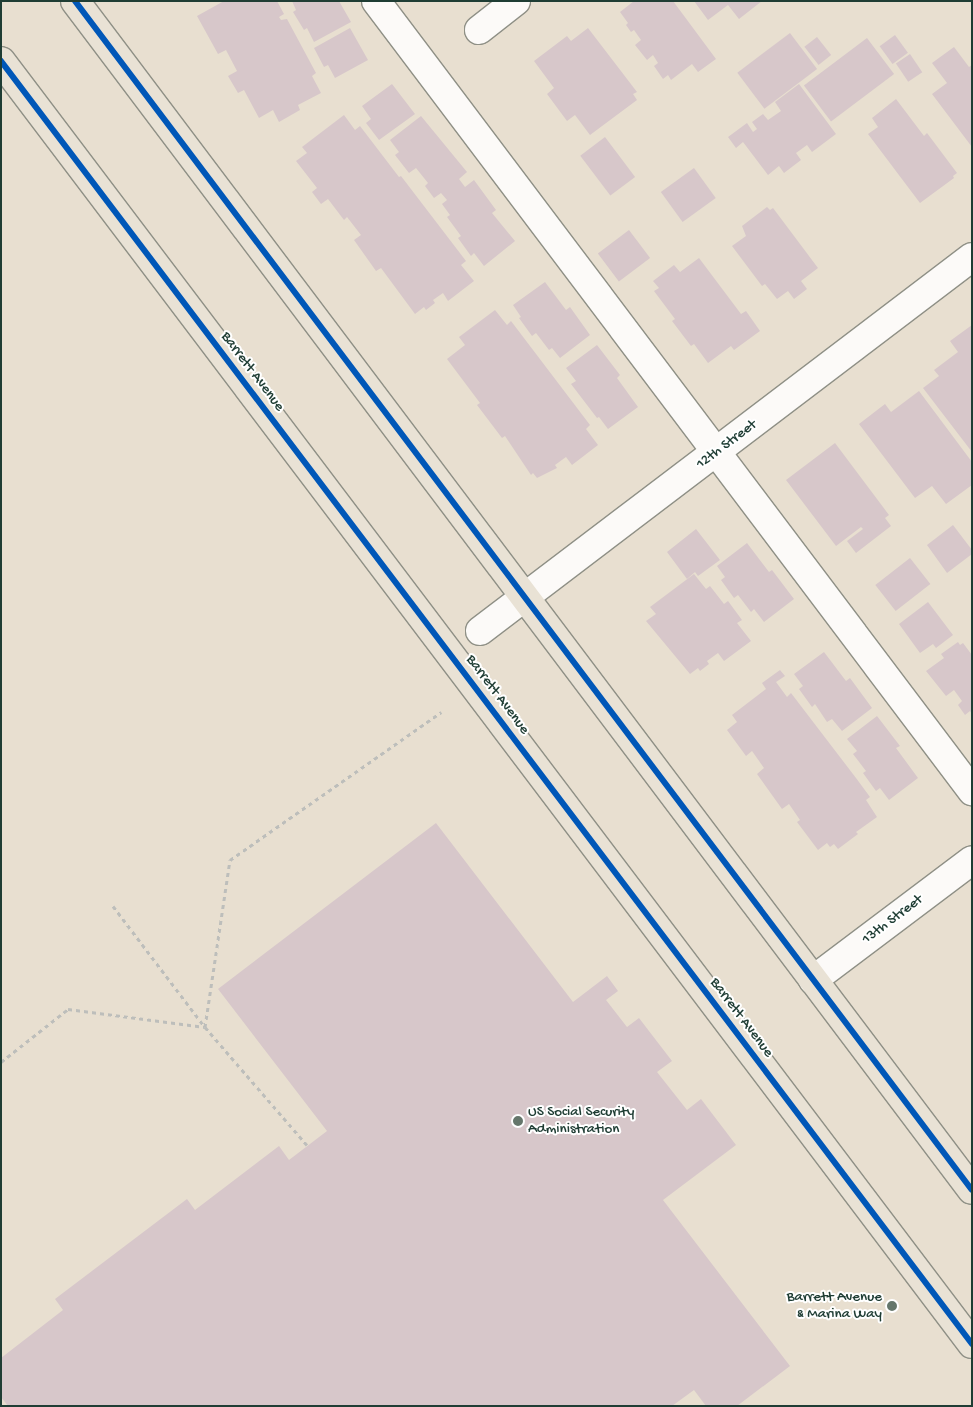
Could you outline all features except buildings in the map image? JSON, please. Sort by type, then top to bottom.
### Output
[{"type":"main road","points":[[75,1],[972,1190]]},
{"type":"main road","name":"Barrett Avenue","points":[[1,61],[972,1344]]},
{"type":"street","points":[[376,1],[972,791]]},
{"type":"street","points":[[479,30],[516,1]]},
{"type":"street","name":"12th Street","points":[[480,631],[972,257]]},
{"type":"street","name":"13th Street","points":[[813,980],[972,860]]},
{"type":"path","points":[[205,1027],[230,860],[441,712]]},
{"type":"path","points":[[114,906],[205,1027],[307,1145]]},
{"type":"path","points":[[1,1062],[68,1009],[205,1027]]},
{"type":"cycle path","points":[[75,1],[972,1190]]},
{"type":"cycle path","points":[[1,61],[972,1344]]},
{"type":"place","name":"US Social Security Administration","points":[[518,1121]]},
{"type":"place","name":"Barrett Avenue & Marina Way","points":[[892,1306]]}]
